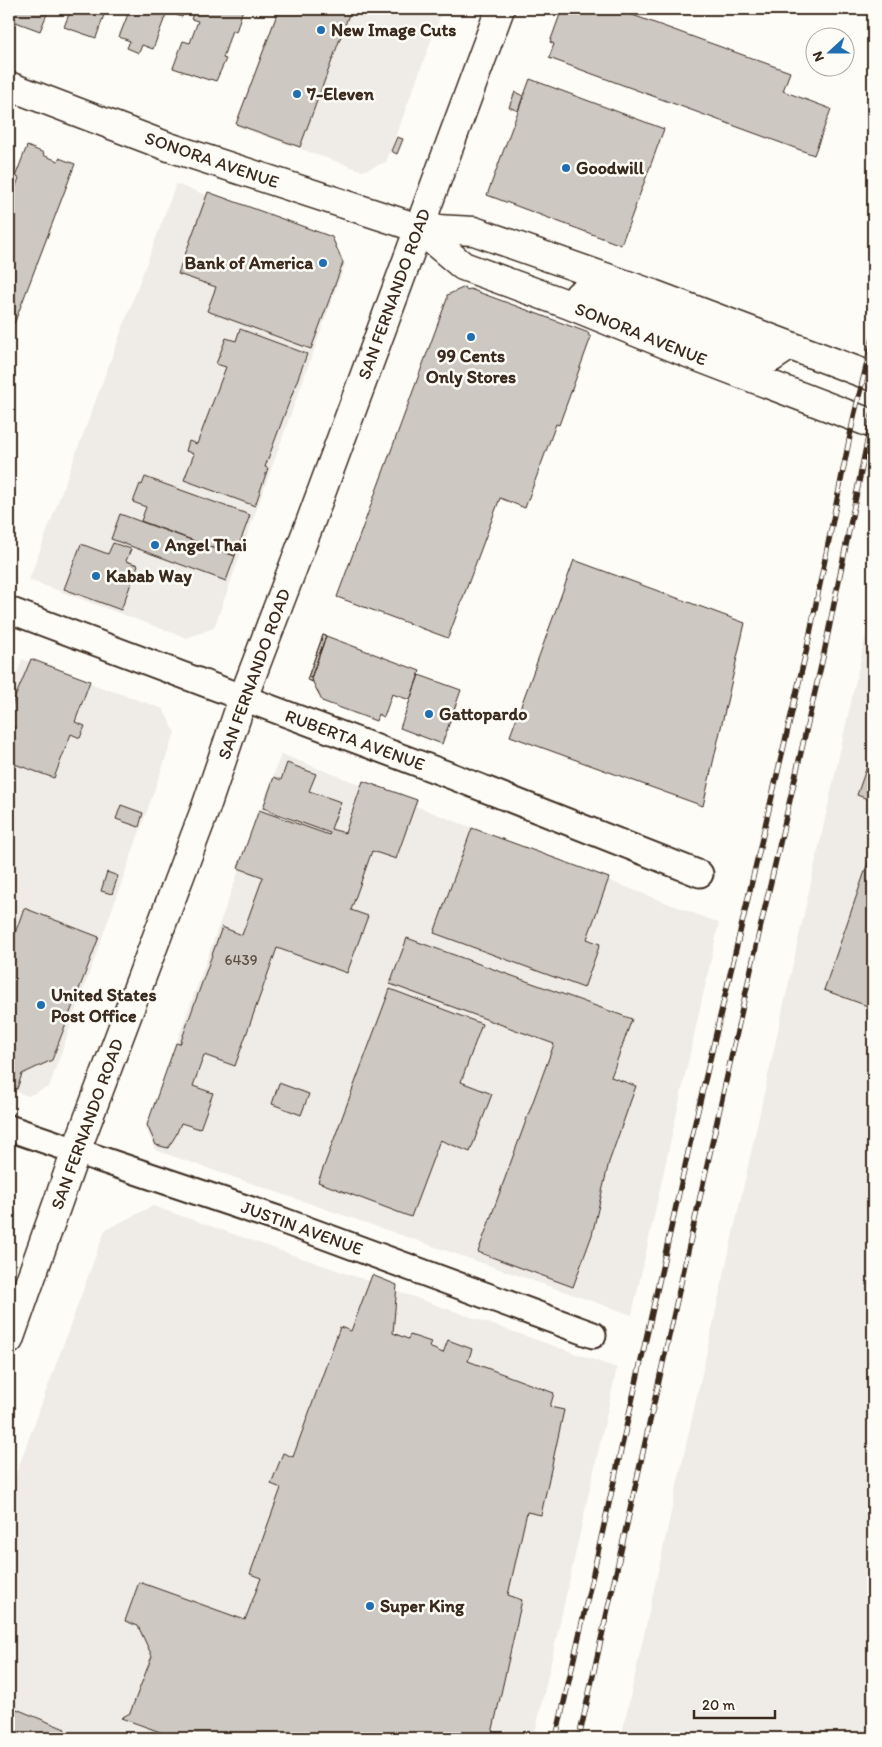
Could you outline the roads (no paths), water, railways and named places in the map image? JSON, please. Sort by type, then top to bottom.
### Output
[{"type":"main road","name":"SAN FERNANDO ROAD","points":[[9,1340],[76,1152],[206,807],[243,698],[310,524],[500,9]]},
{"type":"main road","name":"SONORA AVENUE","points":[[9,86],[169,147],[418,228],[474,231],[652,294],[873,377]]},
{"type":"main road","name":"SONORA AVENUE","points":[[418,228],[463,266],[567,304],[695,356],[873,424]]},
{"type":"main road","points":[[567,304],[587,290],[757,358],[771,358],[789,346]]},
{"type":"street","name":"RUBERTA AVENUE","points":[[9,610],[449,775],[700,874]]},
{"type":"street","name":"JUSTIN AVENUE","points":[[9,1128],[281,1220],[593,1335]]},
{"type":"railway","points":[[556,1738],[690,1144],[807,648],[854,416],[873,339]]},
{"type":"railway","points":[[579,1738],[760,929],[824,653],[873,413]]},
{"type":"place","name":"New Image Cuts","points":[[321,30]]},
{"type":"place","name":"7-Eleven","points":[[297,94]]},
{"type":"place","name":"Goodwill","points":[[566,168]]},
{"type":"place","name":"Bank of America","points":[[323,263]]},
{"type":"place","name":"99 Cents Only Stores","points":[[471,337]]},
{"type":"place","name":"Angel Thai","points":[[155,545]]},
{"type":"place","name":"Kabab Way","points":[[96,576]]},
{"type":"place","name":"Gattopardo","points":[[429,714]]},
{"type":"place","name":"United States Post Office","points":[[41,1005]]},
{"type":"place","name":"Super King","points":[[370,1606]]}]
